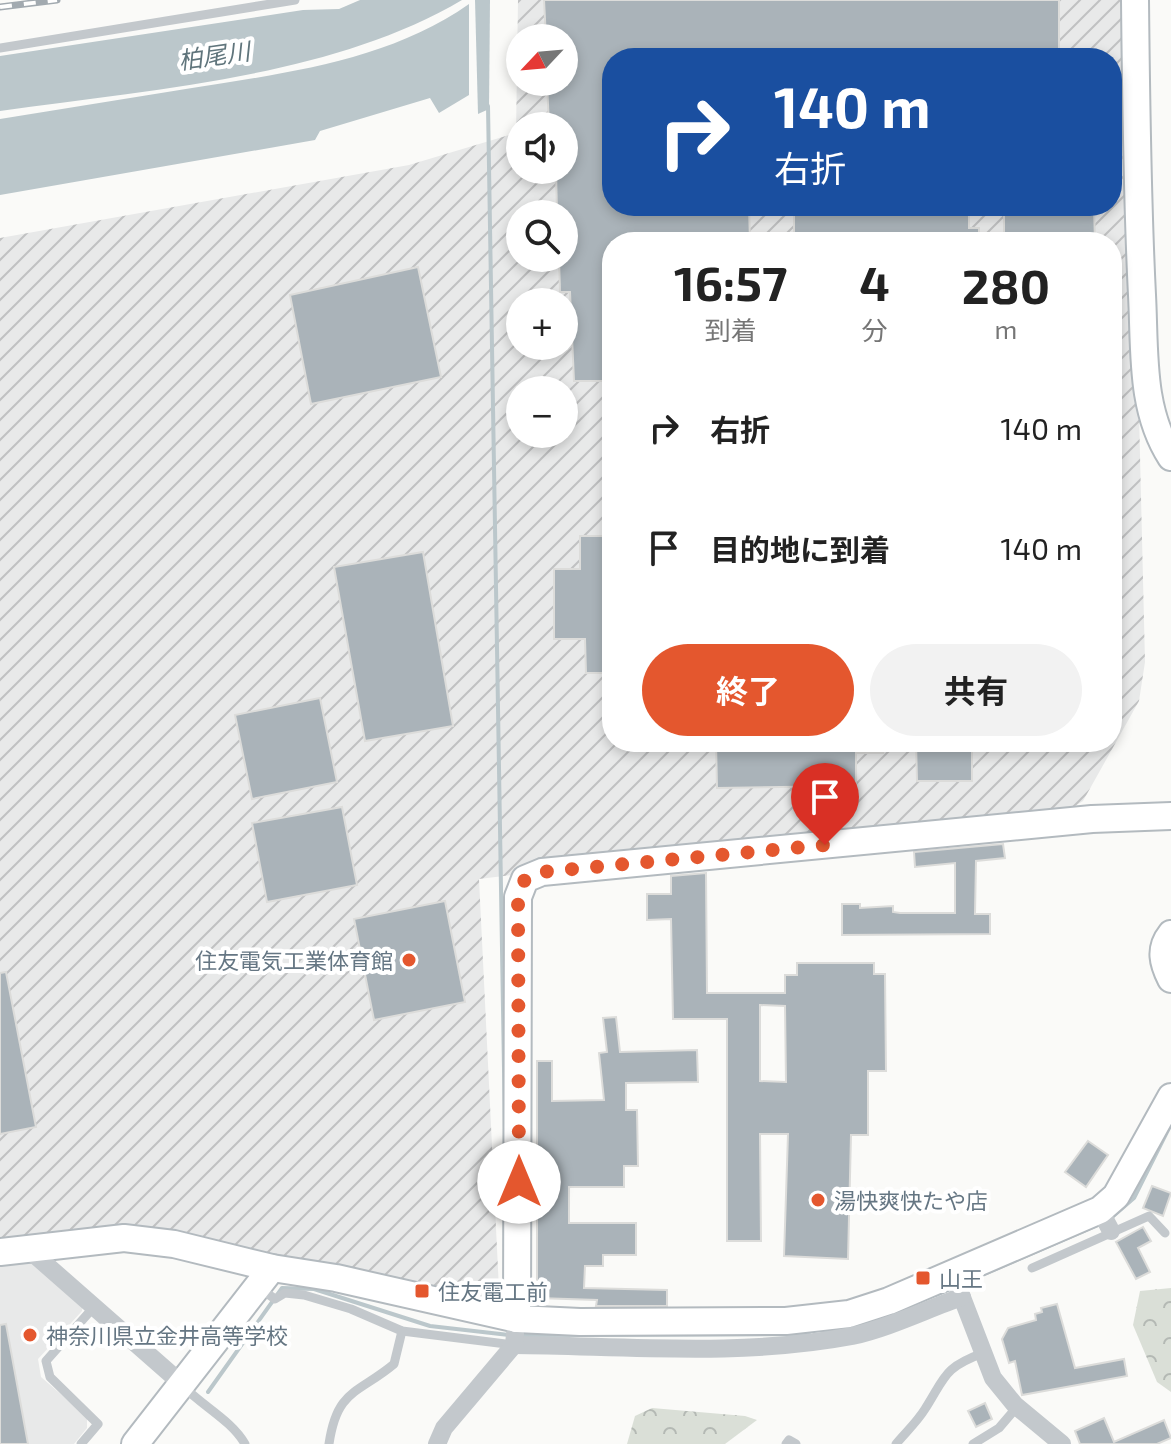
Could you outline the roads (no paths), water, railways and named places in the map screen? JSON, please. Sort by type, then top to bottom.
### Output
[{"type":"street","points":[[1135,0],[1138,229],[1147,379],[1153,418],[1171,457]]},
{"type":"street","points":[[437,1444],[444,1428],[509,1327],[518,897],[525,879],[542,872],[653,860],[1092,819],[1171,816]]},
{"type":"street","points":[[1171,934],[1163,946],[1163,958],[1171,979]]},
{"type":"street","points":[[509,1327],[823,1318],[889,1301],[952,1272],[1105,1219],[1171,1097]]},
{"type":"street","points":[[0,1252],[124,1238],[174,1244],[265,1278],[336,1278],[509,1327],[798,1344],[856,1335],[962,1297]]},
{"type":"street","points":[[27,1248],[182,1384]]},
{"type":"street","points":[[952,1272],[993,1378],[1017,1407],[1062,1444]]},
{"type":"street","points":[[135,1444],[265,1278]]},
{"type":"lane","points":[[0,48],[295,0]]},
{"type":"lane","points":[[1032,1268],[1105,1219],[1149,1216],[1165,1233]]},
{"type":"lane","points":[[265,1278],[275,1299],[285,1293],[304,1295],[351,1309],[402,1331],[509,1327]]},
{"type":"lane","points":[[81,1444],[98,1424],[50,1377],[46,1361],[93,1308]]},
{"type":"lane","points":[[329,1444],[338,1410],[353,1389],[394,1364],[402,1331]]},
{"type":"lane","points":[[896,1444],[925,1410],[944,1374],[955,1364],[983,1353]]},
{"type":"lane","points":[[182,1384],[207,1411],[236,1428],[245,1444]]},
{"type":"lane","points":[[973,1444],[999,1428],[1017,1407]]},
{"type":"lane","points":[[786,1444],[789,1440],[796,1444]]},
{"type":"water","name":"柏尾川","points":[[360,0],[462,0],[410,26],[297,64],[177,87],[0,111],[0,56],[303,10],[339,9]]},
{"type":"water","points":[[475,0],[490,0],[489,109],[478,114]]},
{"type":"water","points":[[469,4],[469,95],[439,113],[430,98],[320,131],[315,140],[0,195],[0,119],[301,70],[406,39]]},
{"type":"waterway","points":[[488,106],[505,1129]]},
{"type":"waterway","points":[[1111,1218],[1134,1198],[1171,1124]]},
{"type":"waterway","points":[[961,1284],[1100,1224]]},
{"type":"waterway","points":[[208,1392],[282,1288],[314,1289],[430,1326],[509,1335]]},
{"type":"waterway","points":[[936,1295],[953,1288]]},
{"type":"waterway","points":[[826,1331],[844,1327]]},
{"type":"waterway","points":[[522,1335],[809,1334]]},
{"type":"railway","points":[[0,7],[57,0]]},
{"type":"place","name":"住友電気工業体育館","points":[[409,960]]},
{"type":"place","name":"湯快爽快たや店","points":[[818,1200]]},
{"type":"place","name":"山王","points":[[923,1278]]},
{"type":"place","name":"住友電工前","points":[[422,1291]]},
{"type":"place","name":"神奈川県立金井高等学校","points":[[30,1335]]}]
